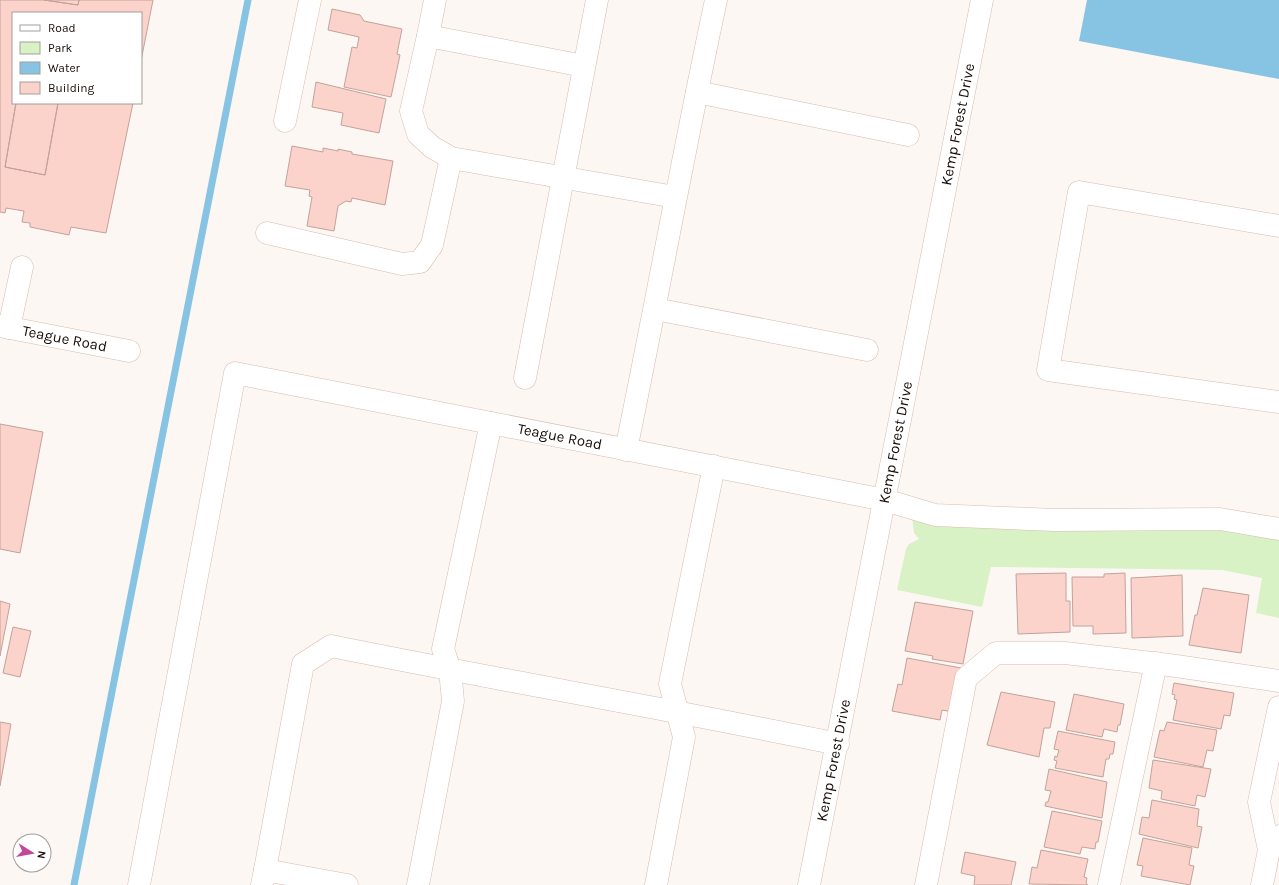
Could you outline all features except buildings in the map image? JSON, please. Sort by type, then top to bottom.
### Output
[{"type":"street","points":[[285,121],[310,0]]},
{"type":"street","points":[[435,0],[411,111],[418,134],[432,147],[451,158],[675,197]]},
{"type":"street","points":[[524,378],[597,0]]},
{"type":"street","points":[[626,450],[655,309],[696,92],[716,0]]},
{"type":"street","name":"Kemp Forest Drive","points":[[809,885],[838,744],[982,0]]},
{"type":"street","points":[[428,36],[584,66]]},
{"type":"street","points":[[696,92],[908,135]]},
{"type":"street","points":[[267,233],[402,264],[420,262],[432,245],[451,158]]},
{"type":"street","points":[[1279,226],[1080,192],[1048,370],[1279,402]]},
{"type":"street","points":[[5,327],[22,267]]},
{"type":"street","points":[[655,309],[867,350]]},
{"type":"street","name":"Teague Road","points":[[5,327],[129,351]]},
{"type":"street","name":"Teague Road","points":[[139,885],[235,373],[885,500],[935,515],[1055,520],[1220,519],[1279,529]]},
{"type":"street","points":[[418,885],[453,701],[450,670],[443,649],[491,423]]},
{"type":"street","points":[[656,885],[684,737],[670,684],[714,466]]},
{"type":"street","points":[[347,885],[264,878],[303,664],[331,646],[838,744]]},
{"type":"street","points":[[926,885],[966,678],[996,653],[1065,653],[1156,663],[1279,681]]},
{"type":"street","points":[[1109,885],[1156,663]]},
{"type":"street","points":[[1262,885],[1274,843],[1259,802],[1279,707]]},
{"type":"green space","points":[[911,508],[1279,529],[1279,618],[1256,613],[1262,578],[1222,570],[991,567],[982,607],[897,590],[906,549],[909,544],[919,539],[914,533]]},
{"type":"water","points":[[1087,0],[1279,0],[1279,79],[1079,41]]},
{"type":"waterway","points":[[74,885],[248,0]]}]
